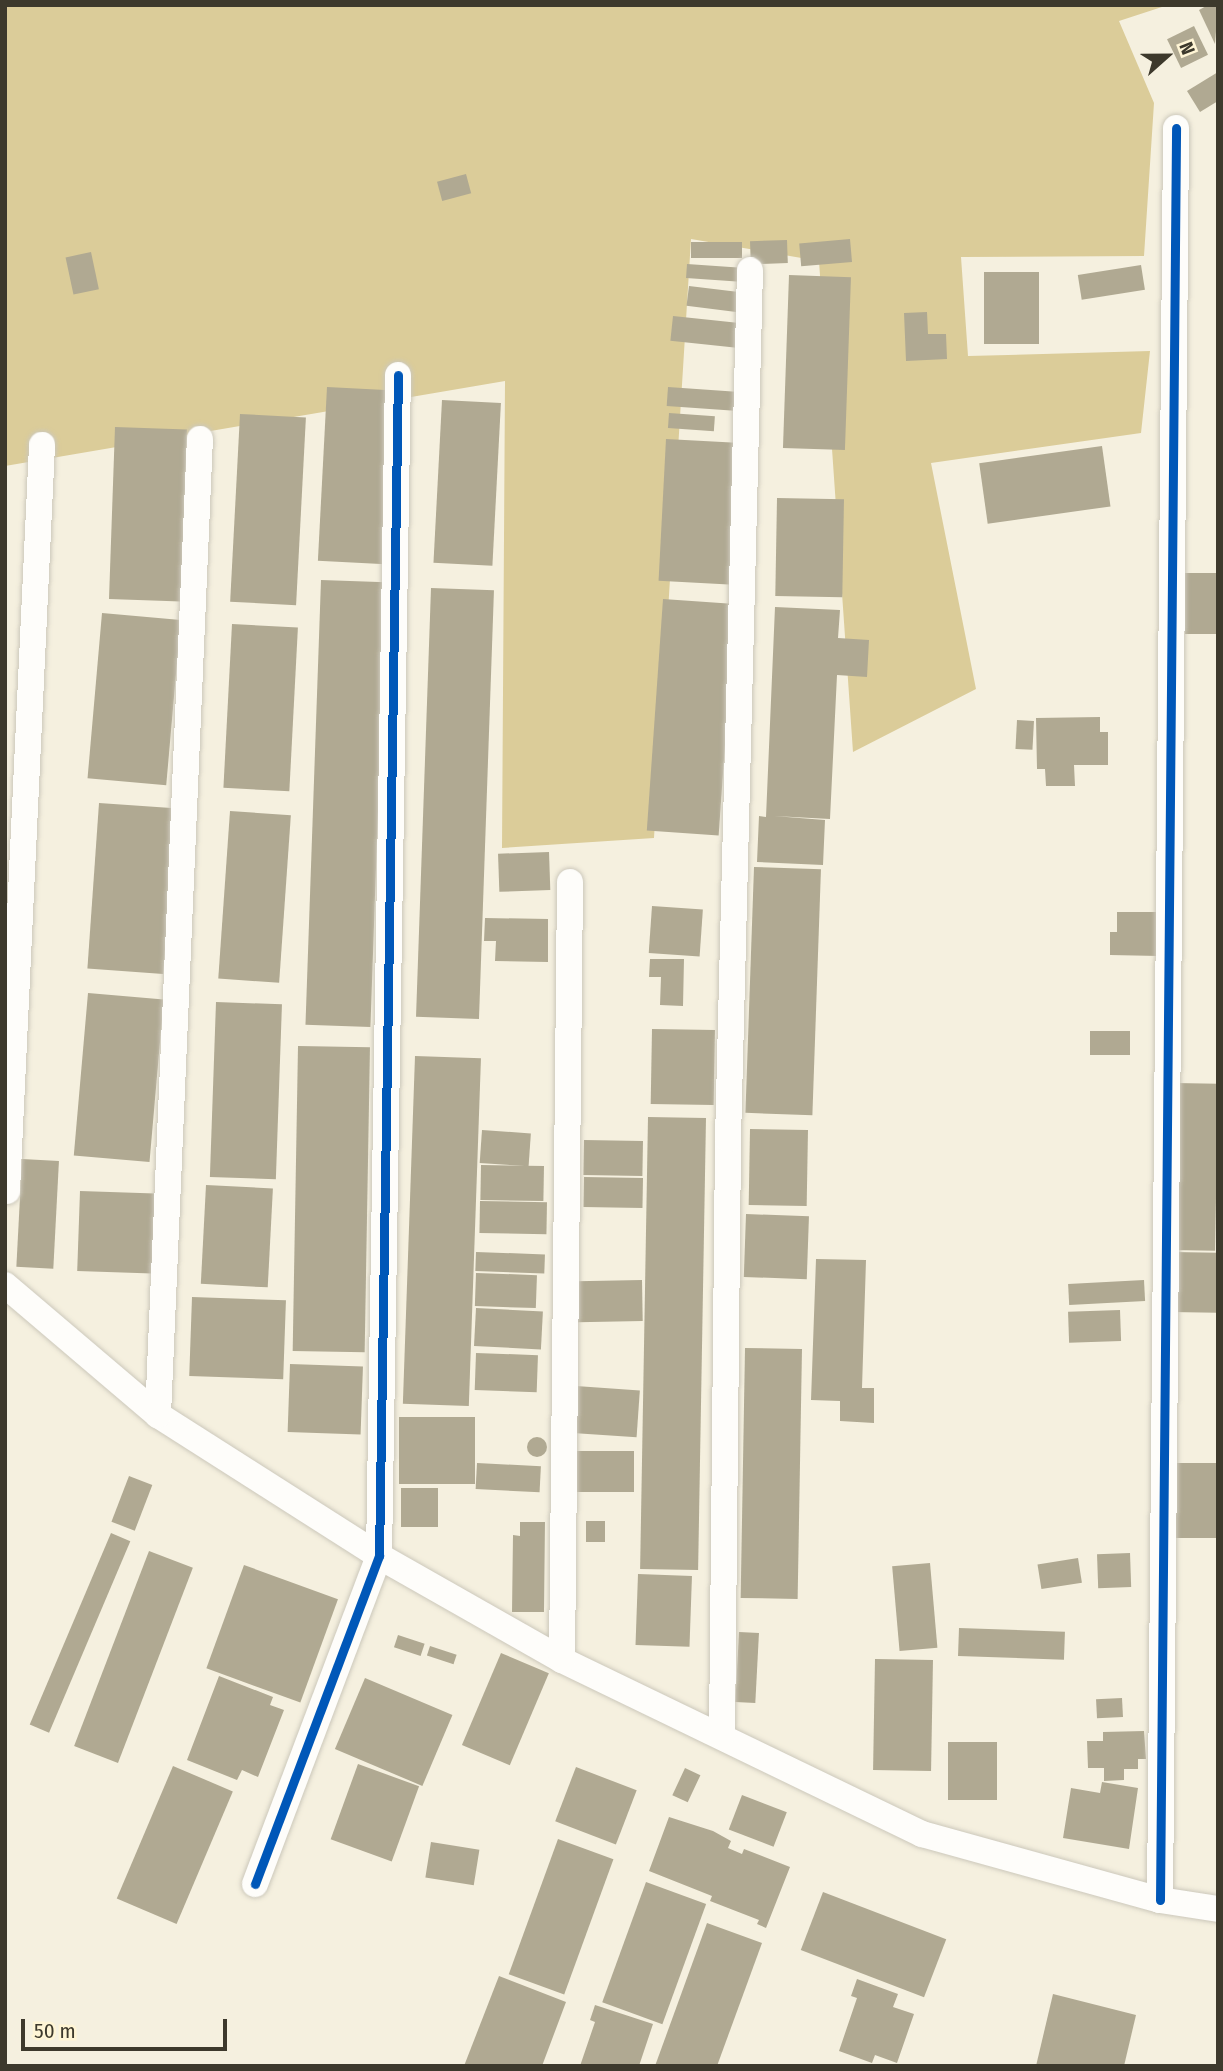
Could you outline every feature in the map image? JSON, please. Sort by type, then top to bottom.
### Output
[{"type":"street","points":[[1160,1900],[1176,128]]},
{"type":"street","points":[[722,1735],[728,1139],[750,270]]},
{"type":"street","points":[[255,1884],[379,1556],[398,375]]},
{"type":"street","points":[[158,1415],[200,439]]},
{"type":"street","points":[[7,1191],[11,979],[42,445]]},
{"type":"street","points":[[562,1660],[570,882]]},
{"type":"street","points":[[5,1285],[158,1415],[379,1556],[562,1660],[722,1735],[922,1834],[1160,1900],[1218,1909]]},
{"type":"shaded area","points":[[5,5],[1168,5],[1119,21],[1154,103],[1144,256],[961,257],[968,356],[1150,351],[1141,433],[931,463],[976,689],[853,752],[819,261],[691,239],[654,838],[502,848],[505,381],[5,466]]},
{"type":"building","points":[[1208,5],[1218,5],[1215,44],[1199,10]]},
{"type":"building","points":[[1194,26],[1208,55],[1181,68],[1167,39]]},
{"type":"building","points":[[1218,72],[1218,101],[1200,112],[1187,91]]},
{"type":"building","points":[[466,174],[471,193],[442,201],[437,182]]},
{"type":"building","points":[[850,239],[852,262],[801,266],[799,243]]},
{"type":"building","points":[[787,240],[788,263],[751,264],[750,241]]},
{"type":"building","points":[[691,242],[742,242],[742,258],[691,258]]},
{"type":"building","points":[[91,252],[99,289],[73,295],[66,257]]},
{"type":"building","points":[[687,264],[745,268],[744,282],[686,278]]},
{"type":"building","points":[[1141,265],[1145,290],[1082,300],[1078,275]]},
{"type":"building","points":[[984,272],[1039,272],[1039,344],[984,344]]},
{"type":"building","points":[[789,275],[851,277],[845,450],[783,448]]},
{"type":"building","points":[[689,286],[741,292],[738,312],[687,306]]},
{"type":"building","points":[[927,312],[928,334],[946,334],[947,359],[906,361],[904,313]]},
{"type":"building","points":[[673,316],[742,323],[739,348],[670,341]]},
{"type":"building","points":[[327,387],[395,391],[386,564],[318,561]]},
{"type":"building","points":[[668,387],[736,392],[735,411],[667,406]]},
{"type":"building","points":[[442,400],[501,403],[492,566],[433,563]]},
{"type":"building","points":[[669,413],[715,416],[714,431],[668,428]]},
{"type":"building","points":[[240,414],[306,417],[296,605],[230,602]]},
{"type":"building","points":[[115,427],[187,430],[181,601],[109,599]]},
{"type":"building","points":[[666,439],[741,443],[733,585],[659,581]]},
{"type":"building","points":[[1102,446],[1110,506],[988,524],[979,463]]},
{"type":"building","points":[[777,498],[844,499],[842,597],[775,596]]},
{"type":"building","points":[[1185,573],[1218,573],[1218,634],[1185,634]]},
{"type":"building","points":[[321,580],[386,582],[370,1027],[305,1025]]},
{"type":"building","points":[[431,588],[494,590],[479,1019],[416,1017]]},
{"type":"building","points":[[663,599],[735,604],[719,835],[647,830]]},
{"type":"building","points":[[775,607],[840,610],[838,638],[869,640],[867,677],[837,675],[830,819],[774,816],[825,820],[823,865],[757,862],[759,816],[766,817]]},
{"type":"building","points":[[102,613],[181,620],[166,785],[88,778]]},
{"type":"building","points":[[232,624],[298,627],[289,791],[223,788]]},
{"type":"building","points":[[1100,717],[1100,732],[1108,732],[1108,765],[1074,765],[1075,786],[1046,786],[1045,769],[1037,769],[1036,718]]},
{"type":"building","points":[[1017,720],[1034,721],[1032,750],[1015,749]]},
{"type":"building","points":[[99,803],[175,808],[163,974],[87,969]]},
{"type":"building","points":[[230,811],[291,815],[279,983],[218,979]]},
{"type":"building","points":[[549,852],[550,890],[499,892],[498,854]]},
{"type":"building","points":[[754,867],[821,869],[812,1115],[745,1113]]},
{"type":"building","points":[[652,906],[703,910],[700,956],[649,953]]},
{"type":"building","points":[[1117,912],[1159,912],[1159,956],[1110,955],[1110,932],[1117,932]]},
{"type":"building","points":[[485,918],[548,919],[548,962],[495,961],[496,941],[484,941]]},
{"type":"building","points":[[650,959],[684,959],[683,1006],[660,1005],[661,977],[649,977]]},
{"type":"building","points":[[88,993],[164,1000],[150,1162],[74,1155]]},
{"type":"building","points":[[216,1002],[282,1004],[276,1179],[210,1177]]},
{"type":"building","points":[[652,1029],[715,1030],[714,1105],[651,1104]]},
{"type":"building","points":[[1090,1031],[1130,1031],[1130,1055],[1090,1055]]},
{"type":"building","points":[[298,1046],[370,1047],[365,1352],[293,1351]]},
{"type":"building","points":[[415,1056],[481,1058],[469,1406],[403,1404]]},
{"type":"building","points":[[1175,1083],[1218,1084],[1215,1251],[1172,1250]]},
{"type":"building","points":[[648,1117],[706,1118],[698,1570],[640,1569]]},
{"type":"building","points":[[750,1129],[808,1130],[807,1206],[749,1205]]},
{"type":"building","points":[[482,1130],[531,1133],[529,1166],[480,1163]]},
{"type":"building","points":[[584,1140],[643,1141],[642,1176],[583,1175]]},
{"type":"building","points":[[22,1159],[59,1161],[53,1269],[16,1267]]},
{"type":"building","points":[[481,1165],[544,1166],[543,1201],[480,1200]]},
{"type":"building","points":[[584,1177],[643,1178],[642,1208],[583,1207]]},
{"type":"building","points":[[206,1185],[273,1189],[268,1287],[201,1284]]},
{"type":"building","points":[[80,1191],[155,1194],[152,1274],[77,1271]]},
{"type":"building","points":[[480,1201],[547,1202],[546,1234],[479,1233]]},
{"type":"building","points":[[746,1214],[809,1216],[807,1279],[744,1277]]},
{"type":"building","points":[[476,1252],[545,1254],[544,1273],[475,1271]]},
{"type":"building","points":[[1172,1252],[1218,1253],[1217,1313],[1171,1312]]},
{"type":"building","points":[[816,1259],[866,1260],[862,1388],[874,1388],[874,1423],[840,1421],[840,1401],[811,1400]]},
{"type":"building","points":[[476,1273],[537,1275],[536,1308],[475,1306]]},
{"type":"building","points":[[642,1280],[643,1321],[578,1322],[577,1281]]},
{"type":"building","points":[[1144,1280],[1145,1301],[1069,1305],[1068,1284]]},
{"type":"building","points":[[192,1297],[286,1300],[283,1379],[189,1376]]},
{"type":"building","points":[[476,1308],[543,1312],[541,1349],[474,1346]]},
{"type":"building","points":[[1120,1310],[1121,1341],[1069,1343],[1068,1312]]},
{"type":"building","points":[[745,1348],[802,1349],[798,1599],[741,1598]]},
{"type":"building","points":[[476,1353],[538,1355],[537,1392],[475,1390]]},
{"type":"building","points":[[290,1364],[363,1367],[361,1435],[288,1432]]},
{"type":"building","points":[[576,1386],[640,1390],[637,1437],[573,1433]]},
{"type":"building","points":[[399,1417],[475,1417],[475,1484],[399,1484]]},
{"type":"building","points":[[537,1437],[544,1440],[547,1447],[544,1454],[537,1457],[530,1454],[527,1447],[530,1440]]},
{"type":"building","points":[[573,1451],[634,1451],[634,1492],[573,1492]]},
{"type":"building","points":[[477,1463],[541,1466],[540,1492],[476,1489]]},
{"type":"building","points":[[1172,1463],[1218,1463],[1218,1538],[1172,1538]]},
{"type":"building","points":[[129,1476],[152,1485],[135,1531],[111,1522]]},
{"type":"building","points":[[401,1488],[438,1488],[438,1527],[401,1527]]},
{"type":"building","points":[[586,1521],[605,1521],[605,1542],[586,1542]]},
{"type":"building","points":[[520,1522],[545,1522],[544,1612],[512,1612],[513,1535],[520,1536]]},
{"type":"building","points":[[111,1533],[130,1541],[49,1733],[30,1724]]},
{"type":"building","points":[[149,1551],[193,1568],[118,1763],[74,1746]]},
{"type":"building","points":[[1130,1553],[1131,1587],[1098,1588],[1097,1554]]},
{"type":"building","points":[[1078,1558],[1082,1583],[1041,1589],[1038,1564]]},
{"type":"building","points":[[930,1563],[937,1648],[900,1651],[892,1566]]},
{"type":"building","points":[[244,1565],[338,1599],[300,1703],[206,1668]]},
{"type":"building","points":[[638,1574],[692,1576],[689,1647],[636,1645]]},
{"type":"building","points":[[959,1628],[1065,1632],[1064,1660],[958,1656]]},
{"type":"building","points":[[739,1632],[759,1633],[755,1703],[735,1702]]},
{"type":"building","points":[[398,1635],[425,1644],[421,1656],[394,1647]]},
{"type":"building","points":[[430,1646],[457,1655],[454,1664],[427,1656]]},
{"type":"building","points":[[501,1653],[549,1673],[510,1765],[462,1745]]},
{"type":"building","points":[[875,1659],[933,1660],[931,1771],[873,1770]]},
{"type":"building","points":[[219,1676],[273,1697],[270,1705],[284,1710],[258,1777],[242,1770],[237,1780],[187,1760]]},
{"type":"building","points":[[365,1678],[452,1715],[422,1786],[335,1749]]},
{"type":"building","points":[[1122,1698],[1123,1717],[1097,1718],[1096,1699]]},
{"type":"building","points":[[1144,1731],[1146,1759],[1138,1759],[1138,1769],[1124,1769],[1124,1780],[1104,1781],[1104,1768],[1088,1768],[1087,1741],[1103,1741],[1103,1732]]},
{"type":"building","points":[[948,1742],[997,1742],[997,1800],[948,1800]]},
{"type":"building","points":[[358,1764],[419,1786],[392,1861],[331,1839]]},
{"type":"building","points":[[173,1766],[233,1791],[177,1924],[117,1899]]},
{"type":"building","points":[[576,1767],[637,1790],[616,1844],[555,1821]]},
{"type":"building","points":[[685,1768],[700,1775],[688,1802],[672,1795]]},
{"type":"building","points":[[1102,1782],[1138,1788],[1129,1849],[1063,1838],[1071,1788],[1100,1793]]},
{"type":"building","points":[[742,1795],[787,1812],[774,1847],[729,1830]]},
{"type":"building","points":[[669,1817],[713,1831],[731,1841],[728,1848],[742,1854],[744,1849],[790,1867],[766,1928],[757,1924],[759,1920],[710,1901],[712,1896],[649,1871]]},
{"type":"building","points":[[558,1839],[613,1859],[564,1994],[509,1974]]},
{"type":"building","points":[[431,1842],[479,1850],[474,1885],[425,1878]]},
{"type":"building","points":[[646,1882],[706,1904],[662,2024],[602,2002]]},
{"type":"building","points":[[823,1892],[946,1939],[924,1997],[801,1950]]},
{"type":"building","points":[[707,1923],[762,1943],[717,2066],[655,2066]]},
{"type":"building","points":[[499,1976],[566,2002],[542,2066],[464,2066]]},
{"type":"building","points":[[857,1979],[898,1994],[893,2007],[914,2014],[897,2063],[875,2055],[872,2063],[839,2051],[857,1998],[851,1996]]},
{"type":"building","points":[[1053,1994],[1136,2015],[1124,2066],[1036,2066]]},
{"type":"building","points":[[595,2005],[653,2024],[639,2066],[580,2066],[595,2022],[590,2020]]},
{"type":"cycle path","points":[[1160,1900],[1176,128]]},
{"type":"cycle path","points":[[255,1884],[379,1556],[398,375]]}]
